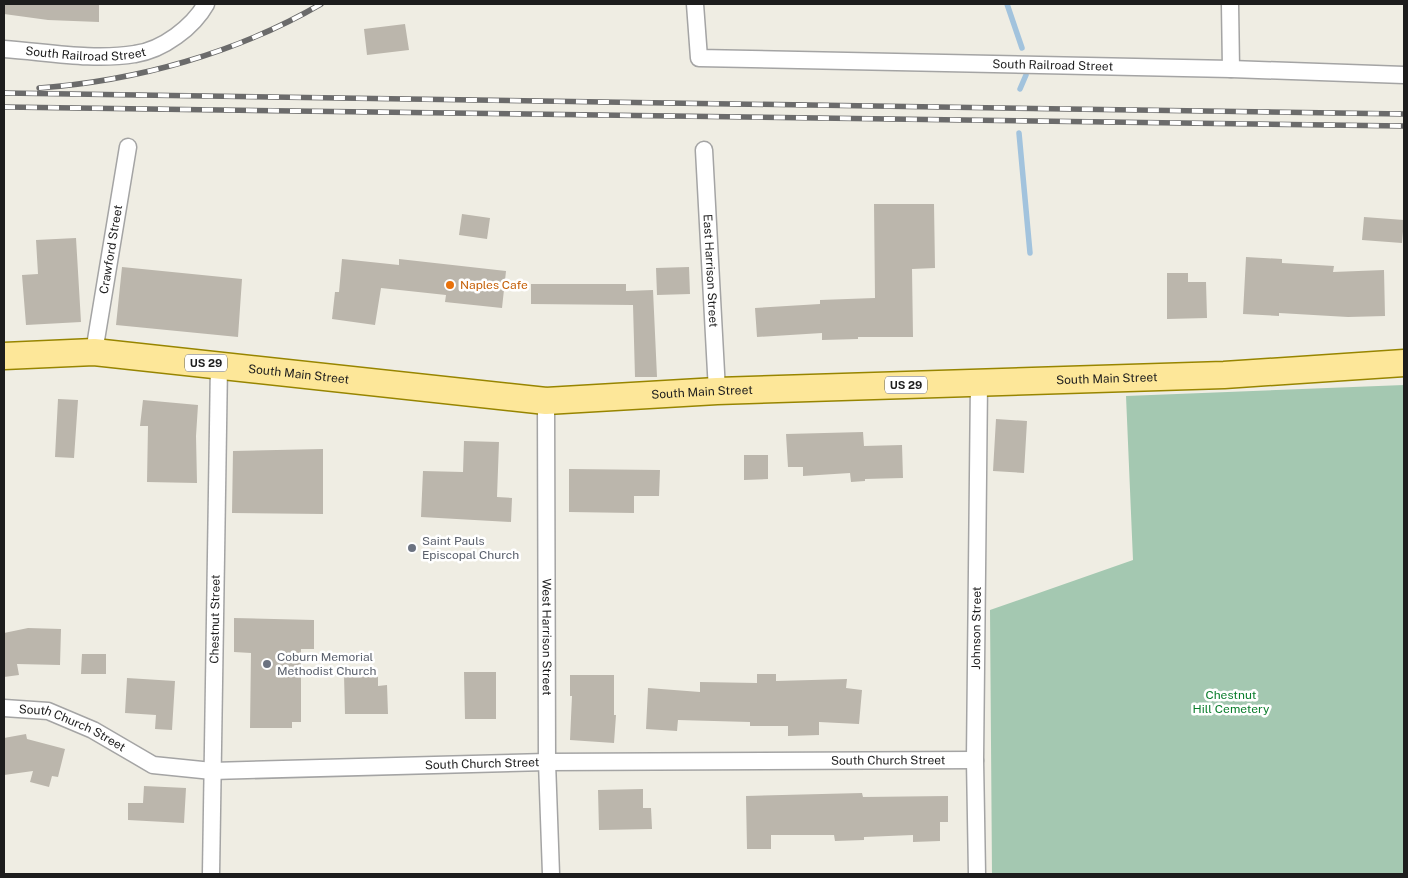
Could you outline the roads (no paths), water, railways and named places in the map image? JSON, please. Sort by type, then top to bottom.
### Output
[{"type":"main road","name":"South Main Street","points":[[4,356],[94,352],[219,364],[546,401],[717,391],[1224,375],[1404,363]]},
{"type":"street","name":"South Railroad Street","points":[[4,49],[92,56],[137,54],[167,42],[200,14],[206,4]]},
{"type":"street","name":"South Railroad Street","points":[[695,4],[699,58],[1231,69],[1404,75]]},
{"type":"street","points":[[1230,4],[1231,69]]},
{"type":"street","name":"Crawford Street","points":[[94,352],[128,147]]},
{"type":"street","name":"East Harrison Street","points":[[704,150],[717,391]]},
{"type":"street","name":"Chestnut Street","points":[[211,874],[219,364]]},
{"type":"street","name":"Johnson Street","points":[[977,874],[975,760],[979,382]]},
{"type":"street","name":"West Harrison Street","points":[[546,401],[547,762],[551,874]]},
{"type":"street","name":"South Church Street","points":[[4,708],[48,711],[93,730],[153,765],[212,771],[547,762],[975,760]]},
{"type":"waterway","points":[[1007,4],[1022,48]]},
{"type":"waterway","points":[[1020,89],[1026,75]]},
{"type":"waterway","points":[[1019,133],[1030,253]]},
{"type":"railway","points":[[39,88],[112,79],[185,62],[255,37],[321,4]]},
{"type":"railway","points":[[4,93],[1404,114]]},
{"type":"railway","points":[[4,107],[1404,126]]},
{"type":"place","name":"Naples Cafe","points":[[450,285]]},
{"type":"place","name":"Saint Pauls Episcopal Church","points":[[412,548]]},
{"type":"place","name":"Coburn Memorial Methodist Church","points":[[267,664]]},
{"type":"park label","name":"Chestnut Hill Cemetery","points":[[1231,702]]}]
